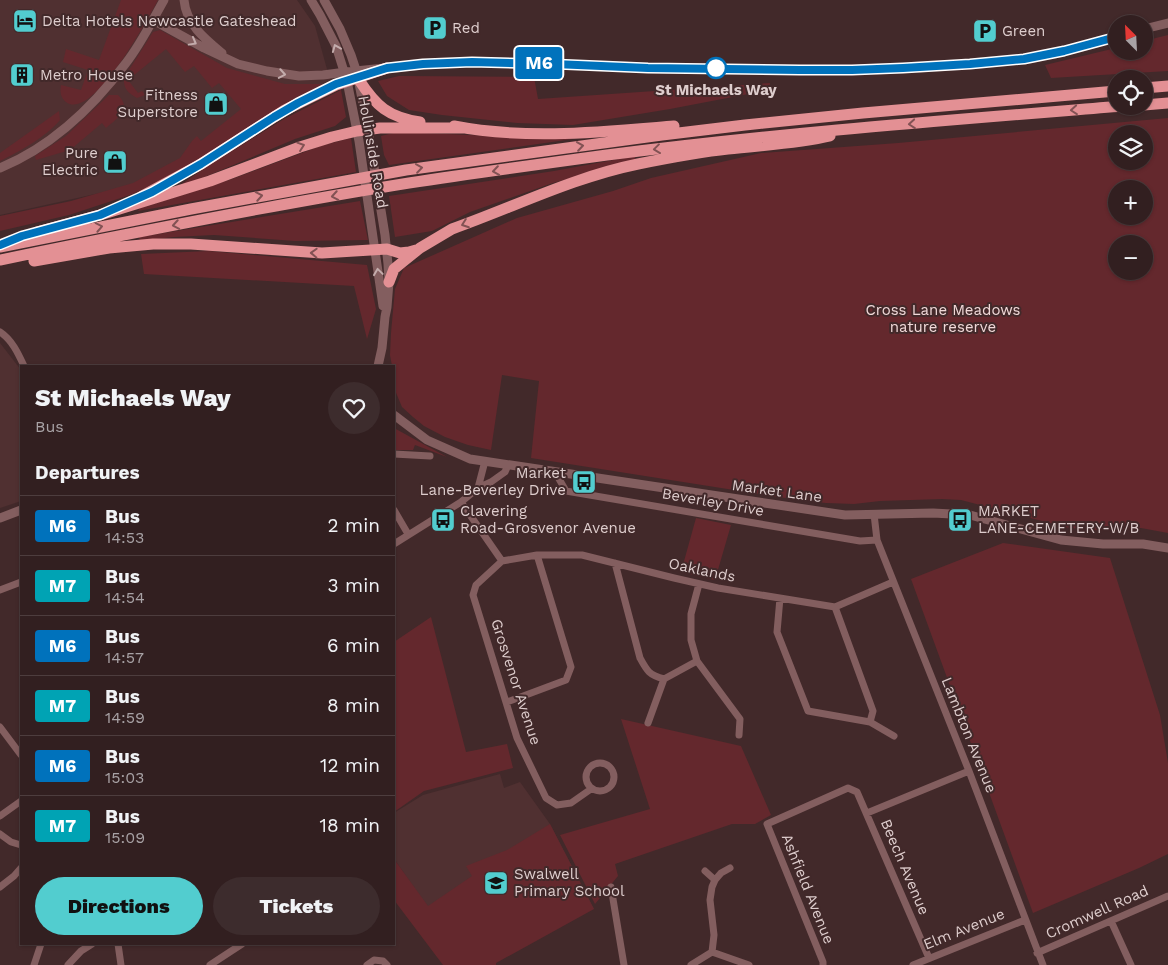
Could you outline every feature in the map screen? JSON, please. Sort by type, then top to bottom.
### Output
[{"type":"highway","points":[[100,215],[152,192],[201,164],[298,103],[336,84],[387,68]]},
{"type":"highway","points":[[359,80],[376,102],[388,112],[400,118],[461,128],[536,134],[575,133],[737,120],[820,117]]},
{"type":"highway","points":[[1153,87],[1168,86]]},
{"type":"highway","points":[[0,246],[406,170],[662,135],[820,117],[1108,92]]},
{"type":"highway","points":[[1153,103],[1168,102]]},
{"type":"highway","points":[[0,261],[129,234],[410,183],[702,144],[814,132],[1108,107]]},
{"type":"highway","points":[[0,246],[22,236],[100,215],[210,181],[316,141],[363,135],[396,127],[461,128]]},
{"type":"highway","points":[[389,282],[394,269],[420,248],[452,229],[544,193],[609,171],[689,154],[811,140],[862,129]]},
{"type":"highway","points":[[0,261],[34,261],[109,248],[153,244],[191,244],[322,253],[381,250],[400,253],[420,248]]},
{"type":"street","points":[[0,168],[27,155],[43,144],[75,120],[92,103],[127,62],[164,0]]},
{"type":"street","points":[[184,0],[186,10],[194,26],[234,62]]},
{"type":"street","name":"Hollinside Road","points":[[311,0],[336,46],[344,69],[353,112],[363,135],[385,236],[381,250],[385,317]]},
{"type":"street","name":"Hollinside Road","points":[[324,0],[346,42],[359,80],[363,106],[363,135],[373,236],[388,264],[387,307],[378,365]]},
{"type":"street","points":[[153,20],[234,62],[291,76],[323,75],[423,64],[472,62],[648,68],[800,70],[903,68],[1024,59],[1108,39]]},
{"type":"street","points":[[1153,27],[1168,23]]},
{"type":"street","points":[[0,332],[6,336],[16,349],[24,365]]},
{"type":"street","name":"Market Lane","points":[[395,417],[427,440],[470,459],[844,515],[933,513],[970,515],[1061,540],[1103,544],[1143,544],[1168,548]]},
{"type":"street","points":[[395,454],[430,456]]},
{"type":"street","points":[[478,488],[485,461]]},
{"type":"street","points":[[395,543],[461,502],[478,488],[491,482],[505,472],[508,465]]},
{"type":"street","name":"Beverley Drive","points":[[555,472],[566,491],[860,541],[877,540]]},
{"type":"street","points":[[461,502],[502,561]]},
{"type":"street","points":[[0,518],[20,510]]},
{"type":"street","points":[[395,512],[408,534]]},
{"type":"street","name":"Lambton Avenue","points":[[874,514],[877,540],[969,771],[1043,965]]},
{"type":"street","points":[[507,702],[566,680],[571,667],[537,555]]},
{"type":"street","name":"Oaklands","points":[[502,561],[537,555],[582,555],[699,584],[835,607]]},
{"type":"street","name":"Grosvenor Avenue","points":[[502,561],[476,585],[473,595],[518,738],[546,798],[557,805],[570,803],[591,789]]},
{"type":"street","points":[[615,563],[640,658],[647,672],[664,679]]},
{"type":"street","points":[[0,590],[20,582]]},
{"type":"street","points":[[870,722],[873,711],[835,607],[893,582]]},
{"type":"street","points":[[699,584],[691,614],[691,640],[697,661],[740,719],[739,735]]},
{"type":"street","points":[[780,598],[778,632],[808,711],[870,722],[894,736]]},
{"type":"street","points":[[648,723],[664,679],[697,661]]},
{"type":"street","points":[[0,727],[20,754]]},
{"type":"street","points":[[602,763],[608,765],[613,771],[614,779],[612,786],[598,792],[591,789],[587,783],[588,769],[594,764],[602,763]]},
{"type":"street","points":[[867,813],[969,771]]},
{"type":"street","name":"Beech Avenue","points":[[767,824],[848,788],[858,792],[929,958]]},
{"type":"street","points":[[0,816],[20,802]]},
{"type":"street","name":"Ashfield Avenue","points":[[767,824],[823,965]]},
{"type":"street","points":[[0,834],[11,842],[20,845]]},
{"type":"street","points":[[712,952],[714,935],[710,900],[712,887],[721,873],[730,868]]},
{"type":"street","points":[[0,887],[20,869]]},
{"type":"street","points":[[705,871],[715,880]]},
{"type":"street","points":[[610,887],[624,965]]},
{"type":"street","name":"Cromwell Road","points":[[1037,953],[1168,896]]},
{"type":"street","name":"Elm Avenue","points":[[913,965],[1025,920]]},
{"type":"street","points":[[1111,921],[1131,965]]},
{"type":"street","points":[[34,965],[41,945]]},
{"type":"street","points":[[68,965],[81,951],[90,945]]},
{"type":"street","points":[[118,945],[120,965]]},
{"type":"street","points":[[210,965],[240,945]]},
{"type":"street","points":[[691,965],[712,952]]},
{"type":"street","points":[[712,952],[749,965]]},
{"type":"street","points":[[367,965],[374,960],[383,961],[387,965]]},
{"type":"shaded area","points":[[0,0],[297,0],[315,26],[330,80],[136,185],[0,215]]},
{"type":"shaded area","points":[[0,343],[20,369],[20,501],[0,508]]},
{"type":"shaded area","name":"Swalwell Primary School","points":[[500,774],[504,788],[520,782],[550,824],[594,909],[455,946],[395,860],[395,812],[423,795]]},
{"type":"green space","points":[[121,0],[158,0],[132,45],[104,83],[90,97],[77,104],[66,102],[61,94],[61,85],[81,90],[88,70],[63,62],[66,49],[99,60]]},
{"type":"green space","points":[[160,30],[227,68],[285,84],[324,84],[246,129],[188,166],[133,194],[69,215],[0,231],[0,216],[71,201],[133,183],[180,158],[197,136],[201,141],[241,109],[219,83],[212,88],[194,66],[185,72],[166,49],[128,80],[138,93],[142,91],[145,95],[137,98],[129,92],[124,85],[124,78],[153,32]]},
{"type":"green space","points":[[1168,35],[1168,71],[1108,70],[1108,75],[1051,78],[1045,65],[1108,50],[1108,60],[1153,60],[1153,39]]},
{"type":"green space","points":[[399,76],[534,77],[538,99],[770,83],[769,90],[573,125],[517,123],[409,110],[387,96],[378,81]]},
{"type":"green space","points":[[341,90],[346,117],[335,126],[295,139],[188,184],[182,184],[284,119]]},
{"type":"green space","points":[[109,95],[118,95],[123,102],[122,113],[116,120],[106,128],[102,123],[70,150],[36,160],[35,156],[66,136]]},
{"type":"green space","points":[[59,111],[60,120],[48,132],[0,161],[0,153]]},
{"type":"green space","name":"Cross Lane Meadows nature reserve","points":[[1168,118],[1168,533],[1141,528],[1106,531],[1069,528],[961,500],[880,501],[854,504],[826,503],[531,458],[539,381],[502,375],[491,450],[445,437],[424,426],[402,407],[395,390],[395,365],[392,365],[390,355],[395,289],[404,268],[517,218],[613,191],[651,178],[761,153],[898,143]]},
{"type":"green space","points":[[397,132],[573,139],[389,165],[384,155],[381,136]]},
{"type":"green space","points":[[351,138],[356,172],[138,211],[140,208],[229,180],[323,145]]},
{"type":"green space","points":[[635,156],[635,161],[553,183],[470,212],[432,231],[395,237],[389,196],[554,171]]},
{"type":"green space","points":[[360,201],[368,240],[295,241],[214,235],[140,241],[139,237]]},
{"type":"green space","points":[[209,251],[367,265],[376,309],[367,339],[354,286],[144,274],[141,254]]},
{"type":"green space","points":[[395,429],[447,457],[415,445],[413,450],[395,450]]},
{"type":"green space","points":[[696,518],[731,525],[715,580],[681,572]]},
{"type":"green space","points":[[1003,543],[1110,558],[1160,715],[1168,763],[1168,854],[1033,913],[911,579]]},
{"type":"green space","points":[[431,617],[466,752],[507,744],[513,768],[424,791],[395,811],[395,641]]},
{"type":"green space","points":[[621,719],[741,746],[771,815],[755,824],[732,824],[615,864],[618,876],[595,904],[560,835],[650,809]]},
{"type":"green space","points":[[550,824],[594,909],[496,963],[496,965],[443,965],[395,901],[395,860],[428,906],[472,876],[466,866],[507,850]]},
{"type":"bus line","name":"M6","points":[[0,245],[22,236],[100,215],[152,192],[201,164],[298,103],[336,84],[387,68],[472,62],[648,68],[800,70],[903,68],[1024,59],[1108,39]]},
{"type":"place","name":"Delta Hotels Newcastle Gateshead","points":[[25,21]]},
{"type":"place","name":"Red","points":[[435,28]]},
{"type":"place","name":"Green","points":[[985,31]]},
{"type":"place","name":"St Michaels Way","points":[[716,68]]},
{"type":"place","name":"Metro House","points":[[22,75]]},
{"type":"place","name":"Fitness Superstore","points":[[216,104]]},
{"type":"place","name":"Pure Electric","points":[[115,162]]},
{"type":"place","name":"Market Lane-Beverley Drive","points":[[584,482]]},
{"type":"place","name":"Clavering Road-Grosvenor Avenue","points":[[443,520]]},
{"type":"place","name":"MARKET LANE-CEMETERY-W/B","points":[[960,520]]},
{"type":"place","name":"Swalwell Primary School","points":[[496,883]]}]
